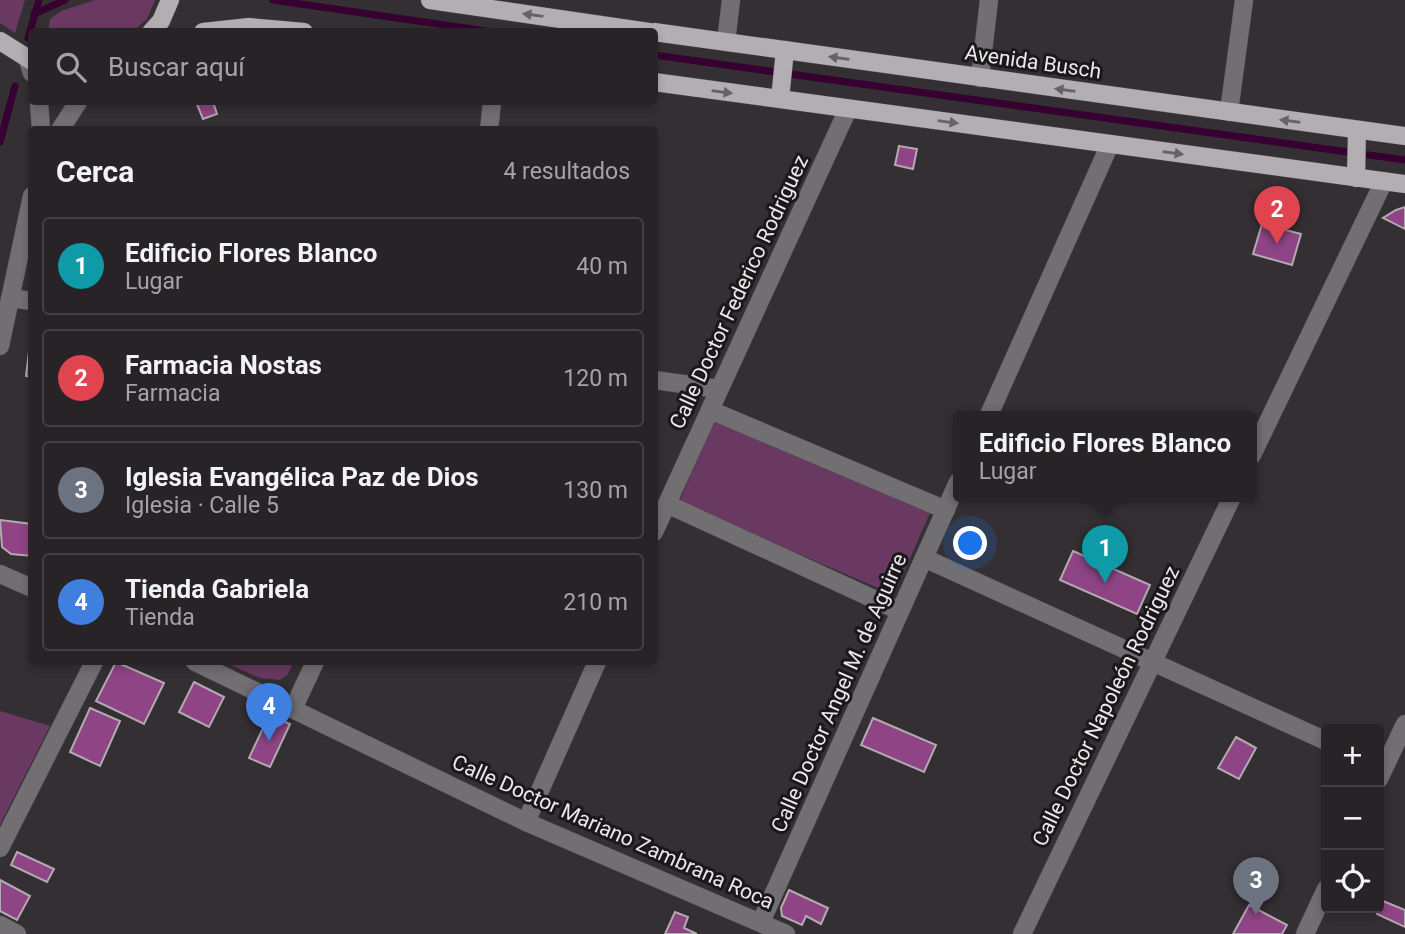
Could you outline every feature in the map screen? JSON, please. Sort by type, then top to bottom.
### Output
[{"type":"main road","points":[[155,28],[161,21],[170,0]]},
{"type":"main road","points":[[430,0],[477,4],[624,28]]},
{"type":"main road","points":[[240,28],[260,28]]},
{"type":"main road","name":"Avenida Busch","points":[[658,33],[726,42],[784,58],[981,78],[1229,112],[1357,135],[1405,136]]},
{"type":"main road","points":[[0,41],[28,63]]},
{"type":"main road","points":[[781,97],[784,58]]},
{"type":"main road","points":[[658,82],[781,97],[848,109],[1110,144],[1356,174],[1405,184]]},
{"type":"main road","points":[[1356,174],[1357,135]]},
{"type":"street","points":[[726,42],[731,0]]},
{"type":"street","points":[[981,78],[989,0]]},
{"type":"street","points":[[1229,112],[1244,0]]},
{"type":"street","points":[[39,105],[41,126]]},
{"type":"street","points":[[63,126],[76,105]]},
{"type":"street","points":[[489,126],[492,105]]},
{"type":"street","name":"Calle Doctor Federico Rodriguez","points":[[658,523],[848,109]]},
{"type":"street","points":[[991,411],[1110,144]]},
{"type":"street","points":[[1257,445],[1384,181]]},
{"type":"street","points":[[0,346],[28,215]]},
{"type":"street","points":[[10,298],[28,300]]},
{"type":"street","points":[[658,381],[719,389]]},
{"type":"street","points":[[710,410],[946,510]]},
{"type":"street","name":"Calle Doctor Angel M. de Aguirre","points":[[761,922],[953,494]]},
{"type":"street","name":"Calle Doctor Napoleón Rodriguez","points":[[1022,934],[1230,502]]},
{"type":"street","points":[[667,504],[900,611]]},
{"type":"street","points":[[924,558],[1321,739]]},
{"type":"street","points":[[0,574],[28,586]]},
{"type":"street","points":[[0,848],[92,665]]},
{"type":"street","name":"Calle Doctor Mariano Zambrana Roca","points":[[202,665],[294,707],[526,822],[786,934]]},
{"type":"street","points":[[294,707],[314,665]]},
{"type":"street","points":[[526,822],[596,665]]},
{"type":"street","points":[[1384,764],[1405,724]]},
{"type":"street","points":[[1305,934],[1321,900]]},
{"type":"street","points":[[0,925],[17,934]]},
{"type":"shaded area","points":[[0,0],[25,0],[15,33],[0,23]]},
{"type":"shaded area","points":[[95,0],[155,0],[147,19],[136,28],[48,28],[50,19],[61,11]]},
{"type":"shaded area","points":[[715,419],[930,513],[894,595],[679,502]]},
{"type":"shaded area","points":[[231,665],[292,665],[288,674],[280,680],[260,678]]},
{"type":"shaded area","points":[[0,711],[50,726],[0,825]]},
{"type":"building","points":[[197,105],[214,105],[217,114],[203,119]]},
{"type":"building","points":[[899,146],[917,149],[913,169],[895,165]]},
{"type":"building","points":[[1405,207],[1405,229],[1383,218],[1396,210]]},
{"type":"building","points":[[1262,224],[1301,234],[1292,265],[1253,254]]},
{"type":"building","points":[[0,520],[28,524],[28,556],[11,554],[2,547]]},
{"type":"building","points":[[1073,551],[1150,585],[1137,614],[1060,580]]},
{"type":"building","points":[[114,665],[123,665],[164,683],[144,724],[96,701]]},
{"type":"building","points":[[194,682],[224,697],[209,727],[179,712]]},
{"type":"building","points":[[90,708],[120,721],[100,766],[70,752]]},
{"type":"building","points":[[269,715],[290,724],[270,767],[249,758]]},
{"type":"building","points":[[873,718],[936,745],[924,772],[861,745]]},
{"type":"building","points":[[1236,737],[1256,748],[1239,779],[1218,768]]},
{"type":"building","points":[[17,852],[54,869],[47,882],[11,865]]},
{"type":"building","points":[[0,880],[30,896],[17,920],[0,911]]},
{"type":"building","points":[[789,890],[828,908],[821,924],[806,916],[802,925],[782,916],[781,908]]},
{"type":"building","points":[[1384,901],[1405,910],[1405,927],[1377,914],[1384,913]]},
{"type":"building","points":[[1249,905],[1287,925],[1282,934],[1233,934]]},
{"type":"building","points":[[675,912],[688,917],[684,928],[697,934],[665,934]]},
{"type":"waterway","points":[[31,28],[39,0]]},
{"type":"waterway","points":[[34,14],[65,0]]},
{"type":"waterway","points":[[273,0],[466,28]]},
{"type":"waterway","points":[[658,56],[1405,160]]},
{"type":"waterway","points":[[0,142],[15,86]]},
{"type":"place","name":"Farmacia Nostas","points":[[1277,244]]},
{"type":"place","name":"Edificio Flores Blanco","points":[[1105,583]]},
{"type":"place","name":"Tienda Gabriela","points":[[269,741]]},
{"type":"place","name":"Iglesia Evangélica Paz de Dios","points":[[1256,915]]}]
